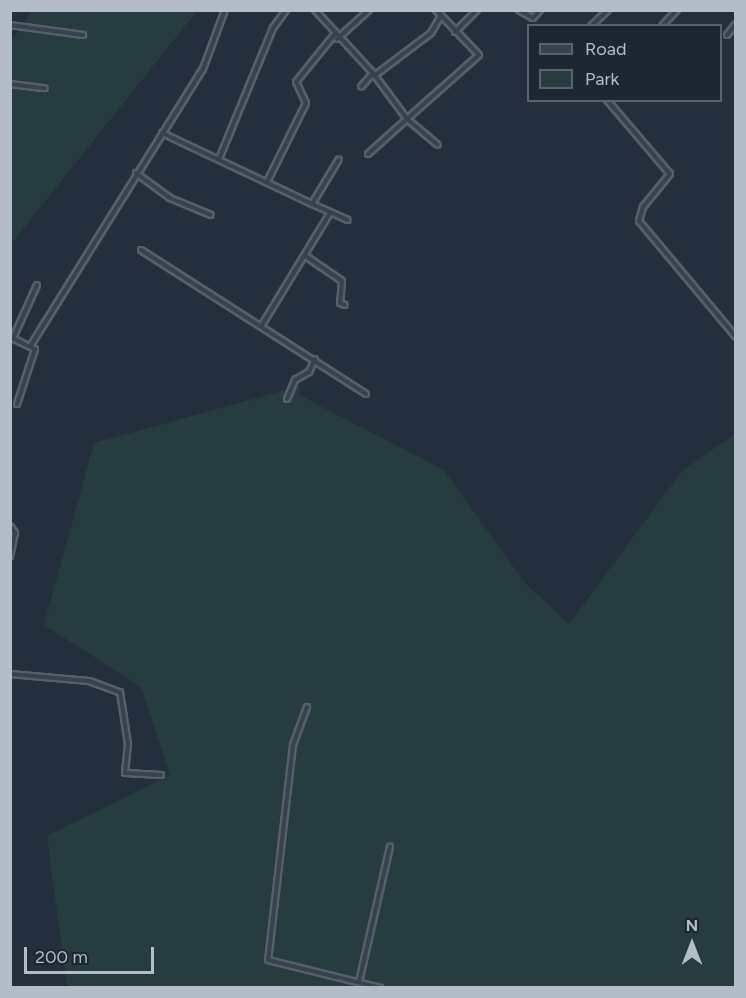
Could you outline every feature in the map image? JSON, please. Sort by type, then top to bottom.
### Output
[{"type":"street","points":[[31,345],[136,172],[203,69],[225,10]]},
{"type":"street","points":[[219,159],[273,28],[286,10]]},
{"type":"street","points":[[315,10],[336,37],[374,75],[407,118],[438,145]]},
{"type":"street","points":[[267,182],[306,103],[296,82],[336,37],[369,10]]},
{"type":"street","points":[[368,154],[479,55],[436,10]]},
{"type":"street","points":[[455,32],[477,10]]},
{"type":"street","points":[[519,10],[533,18],[540,10]]},
{"type":"street","points":[[593,24],[608,10]]},
{"type":"street","points":[[664,24],[677,10]]},
{"type":"street","points":[[361,87],[431,33],[441,16]]},
{"type":"street","points":[[727,35],[735,24]]},
{"type":"street","points":[[10,25],[83,35]]},
{"type":"street","points":[[10,84],[45,88]]},
{"type":"street","points":[[609,102],[670,174],[643,207],[639,221],[735,337]]},
{"type":"street","points":[[162,133],[348,220]]},
{"type":"street","points":[[312,204],[339,159]]},
{"type":"street","points":[[136,172],[170,198],[210,215]]},
{"type":"street","points":[[262,325],[307,257],[330,213]]},
{"type":"street","points":[[141,250],[262,325],[366,394]]},
{"type":"street","points":[[307,257],[342,281],[340,303],[345,305]]},
{"type":"street","points":[[17,404],[35,349],[12,337],[37,285]]},
{"type":"street","points":[[287,399],[296,380],[309,372],[315,359]]},
{"type":"street","points":[[10,526],[15,533],[10,556]]},
{"type":"street","points":[[10,675],[89,681],[120,692],[128,744],[125,773],[161,775]]},
{"type":"street","points":[[307,707],[293,745],[268,960],[381,987]]},
{"type":"street","points":[[359,982],[390,847]]},
{"type":"green space","points":[[32,11],[197,11],[11,244],[11,42]]},
{"type":"green space","points":[[300,386],[299,395],[444,470],[525,583],[569,624],[682,471],[735,434],[735,987],[67,987],[47,836],[170,775],[141,687],[44,625],[94,443]]}]
